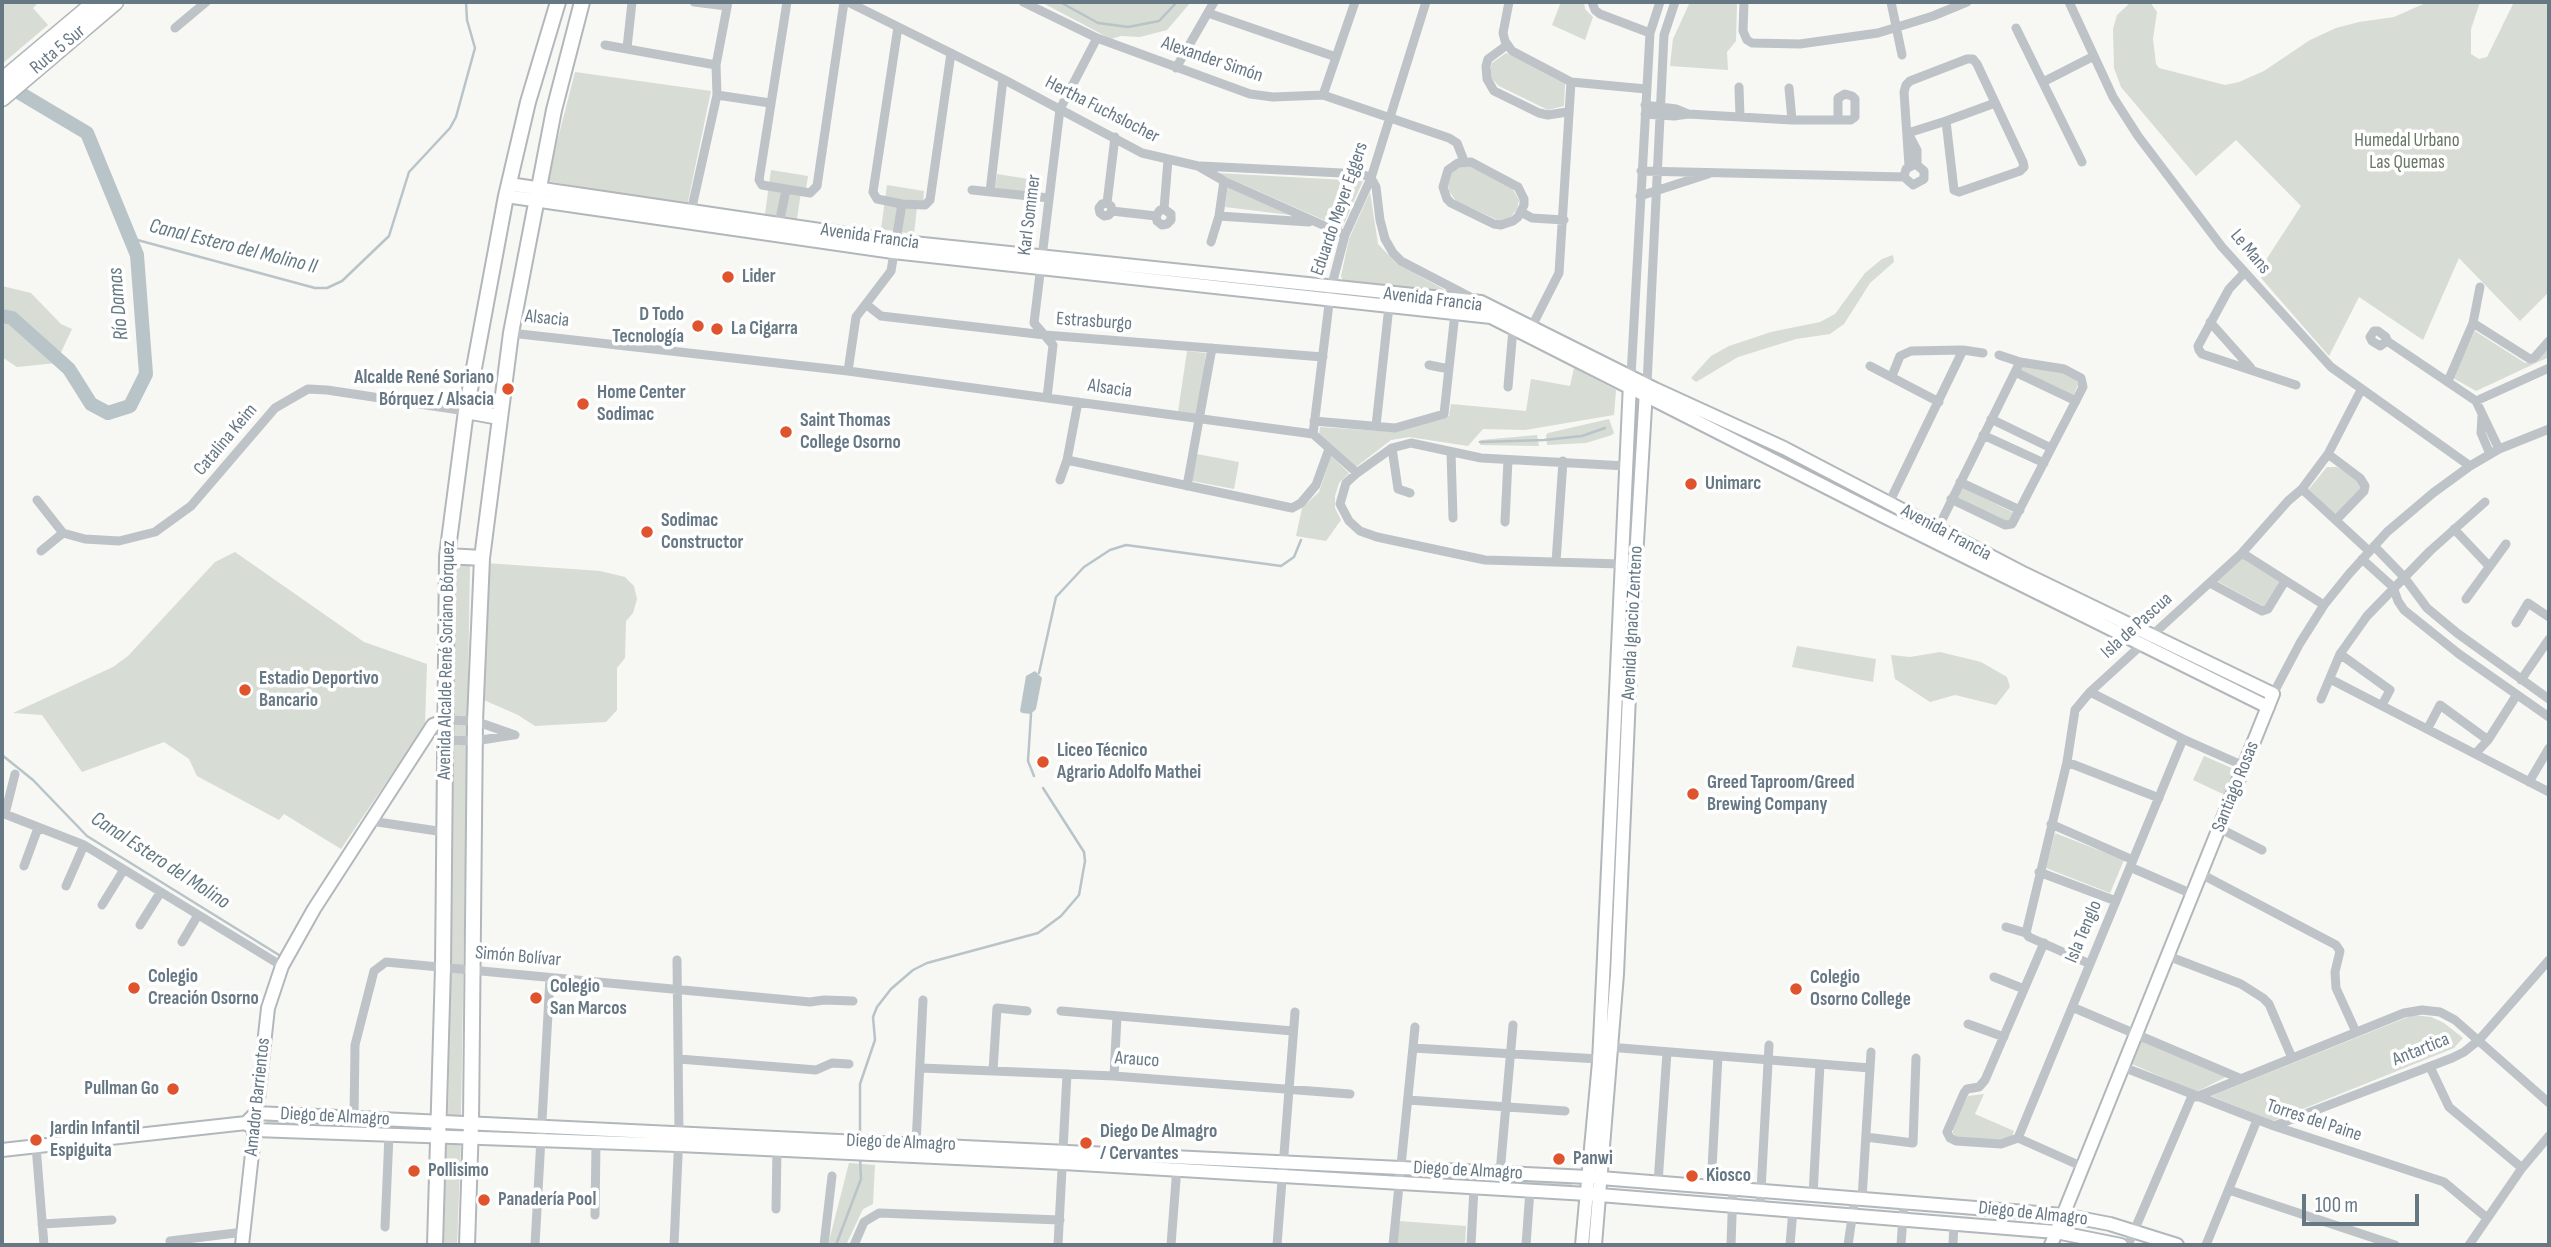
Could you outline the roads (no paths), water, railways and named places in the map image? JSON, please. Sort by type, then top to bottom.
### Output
[{"type":"highway","name":"Ruta 5 Sur","points":[[2,97],[96,2]]},
{"type":"highway","name":"Ruta 5 Sur","points":[[2,80],[45,53],[115,2]]},
{"type":"main road","name":"Avenida Alcalde René Soriano Bórquez","points":[[435,1245],[443,967],[447,556],[466,411],[508,190],[528,102],[558,2]]},
{"type":"main road","name":"Avenida Alcalde René Soriano Bórquez","points":[[467,1245],[471,1130],[475,721],[481,558],[511,332],[536,194],[582,2]]},
{"type":"main road","points":[[528,102],[540,110],[554,110]]},
{"type":"main road","name":"Avenida Francia","points":[[508,190],[894,247],[1419,303],[1455,313],[1491,317],[1513,329],[1529,332]]},
{"type":"main road","name":"Avenida Francia","points":[[1330,294],[1389,306],[1481,302],[1529,332],[1630,382],[1883,516],[1949,541],[2148,639],[2273,694]]},
{"type":"main road","name":"Avenida Ignacio Zenteno","points":[[1616,844],[1619,601],[1630,382]]},
{"type":"main road","name":"Avenida Francia","points":[[1646,391],[1784,449],[1938,528],[1949,541]]},
{"type":"main road","name":"Avenida Ignacio Zenteno","points":[[1582,1245],[1595,1177],[1646,391]]},
{"type":"main road","points":[[466,411],[499,417]]},
{"type":"main road","points":[[1883,516],[1889,503]]},
{"type":"main road","points":[[447,556],[481,558]]},
{"type":"main road","points":[[1619,601],[1633,605]]},
{"type":"main road","name":"Avenida Francia","points":[[2148,639],[2268,707]]},
{"type":"main road","name":"Santiago Rosas","points":[[2051,1245],[2273,694]]},
{"type":"main road","name":"Amador Barrientos","points":[[256,1113],[268,1008],[282,966],[314,909],[433,725],[446,720]]},
{"type":"main road","name":"Diego de Almagro","points":[[439,1129],[389,1135],[250,1126],[256,1113],[354,1118],[439,1129],[1177,1163],[1283,1176],[1593,1194],[1954,1223],[2056,1232],[2121,1245]]},
{"type":"main road","points":[[354,1118],[354,1133]]},
{"type":"main road","points":[[2,1150],[250,1126]]},
{"type":"main road","name":"Amador Barrientos","points":[[243,1239],[250,1126]]},
{"type":"main road","name":"Diego de Almagro","points":[[541,1133],[596,1142],[679,1139],[777,1149],[916,1144],[1064,1156]]},
{"type":"main road","name":"Diego de Almagro","points":[[1177,1163],[1284,1161],[1500,1172],[1859,1198],[2063,1215],[2134,1231],[2177,1245]]},
{"type":"main road","points":[[1318,1163],[1318,1178]]},
{"type":"main road","name":"Avenida Ignacio Zenteno","points":[[1593,1194],[1595,1245]]},
{"type":"street","points":[[175,28],[206,2]]},
{"type":"street","points":[[627,48],[632,2]]},
{"type":"street","points":[[690,217],[717,95],[716,65],[728,4],[694,2]]},
{"type":"street","points":[[788,2],[759,182],[762,185],[810,193],[817,186],[846,2]]},
{"type":"street","name":"Hertha Fuchslocher","points":[[846,2],[1060,108],[1142,153],[1198,166],[1224,181],[1345,236]]},
{"type":"street","name":"Alexander Simón","points":[[1023,2],[1097,37],[1250,94],[1273,97],[1323,95],[1389,116],[1449,138],[1457,143],[1464,162]]},
{"type":"street","points":[[1176,68],[1214,2]]},
{"type":"street","points":[[1323,95],[1356,2]]},
{"type":"street","name":"Eduardo Meyer Eggers","points":[[1313,434],[1330,294],[1345,236],[1371,177],[1426,2]]},
{"type":"street","points":[[1509,2],[1503,33],[1507,46],[1516,53],[1571,82],[1646,89]]},
{"type":"street","points":[[1592,2],[1600,14],[1650,33]]},
{"type":"street","name":"Avenida Ignacio Zenteno","points":[[1646,391],[1664,35],[1675,2]]},
{"type":"street","points":[[1744,2],[1743,34],[1752,43],[1820,42],[1898,28],[1967,2]]},
{"type":"street","points":[[1891,2],[1902,55]]},
{"type":"street","name":"Le Mans","points":[[2069,2],[2113,97],[2138,136],[2244,273],[2318,356],[2361,390],[2470,466]]},
{"type":"street","points":[[1656,3],[1670,12]]},
{"type":"street","name":"Avenida Ignacio Zenteno","points":[[1630,382],[1646,89],[1650,33],[1656,3]]},
{"type":"street","points":[[1208,13],[1336,57]]},
{"type":"street","points":[[898,27],[873,192],[877,199],[925,205],[930,200],[951,53]]},
{"type":"street","points":[[2016,28],[2082,162]]},
{"type":"street","name":"Karl Sommer","points":[[1047,398],[1053,345],[1034,324],[1060,108],[1097,37]]},
{"type":"street","points":[[606,45],[716,65]]},
{"type":"street","points":[[1507,46],[1488,60],[1486,66],[1487,79],[1494,91],[1539,113],[1567,112]]},
{"type":"street","points":[[2043,82],[2094,56]]},
{"type":"street","points":[[1904,177],[1904,173],[1913,165],[1917,150],[1909,132],[1904,92],[1906,85],[1910,81],[1967,59],[1973,59],[1977,64],[2024,167],[2020,171],[1959,192],[1954,190],[1946,121]]},
{"type":"street","points":[[990,192],[1003,79]]},
{"type":"street","points":[[1529,332],[1558,278],[1564,220],[1567,112],[1571,82]]},
{"type":"street","points":[[1739,87],[1740,117]]},
{"type":"street","points":[[1789,88],[1792,120]]},
{"type":"street","points":[[717,95],[770,103]]},
{"type":"street","points":[[1909,132],[1995,103]]},
{"type":"street","points":[[1645,109],[1678,116],[1688,114],[1838,120]]},
{"type":"street","points":[[1115,137],[1109,207],[1156,216]]},
{"type":"street","points":[[1164,209],[1168,160]]},
{"type":"street","points":[[1471,162],[1514,183],[1524,199],[1521,212],[1513,221],[1501,225],[1451,204],[1444,193],[1445,175],[1453,166],[1471,162]]},
{"type":"street","points":[[1641,171],[1904,177],[1913,186],[1921,183],[1924,171],[1913,165]]},
{"type":"street","points":[[1198,166],[1362,174],[1371,177],[1376,187],[1385,239],[1393,253],[1401,261],[1481,302]]},
{"type":"street","points":[[1640,196],[1714,172]]},
{"type":"street","points":[[1211,243],[1219,216],[1224,181]]},
{"type":"street","points":[[777,228],[786,190]]},
{"type":"street","points":[[972,190],[1049,198]]},
{"type":"street","points":[[848,371],[855,321],[891,271],[902,204]]},
{"type":"street","points":[[1156,216],[1164,209]]},
{"type":"street","points":[[1156,216],[1159,223],[1164,225],[1170,222],[1171,214],[1164,209]]},
{"type":"street","points":[[1521,212],[1532,218],[1564,220]]},
{"type":"street","points":[[1219,216],[1314,223]]},
{"type":"street","points":[[2244,273],[2232,284],[2198,346],[2202,354],[2296,385]]},
{"type":"street","points":[[2448,381],[2473,323],[2480,287]]},
{"type":"street","name":"Estrasburgo","points":[[867,305],[881,316],[1045,335],[1322,356]]},
{"type":"street","points":[[1376,426],[1389,306]]},
{"type":"street","points":[[1314,421],[1395,428],[1444,414],[1455,313]]},
{"type":"street","points":[[2210,322],[2253,370]]},
{"type":"street","points":[[2473,323],[2530,359],[2549,341]]},
{"type":"street","points":[[1508,387],[1513,329]]},
{"type":"street","name":"Alsacia","points":[[511,332],[848,371],[1313,434]]},
{"type":"street","points":[[2388,341],[2476,401],[2482,415],[2481,433],[2495,452]]},
{"type":"street","points":[[1187,486],[1212,348]]},
{"type":"street","points":[[1892,376],[1904,352],[1963,349],[1983,354]]},
{"type":"street","points":[[1889,503],[1963,349]]},
{"type":"street","points":[[1951,499],[2005,525],[2012,524],[2083,387],[2081,378],[2064,369],[2020,362],[1999,355]]},
{"type":"street","points":[[1938,528],[2020,362]]},
{"type":"street","points":[[1429,365],[1449,369]]},
{"type":"street","points":[[1870,366],[1939,402]]},
{"type":"street","points":[[2476,401],[2549,368]]},
{"type":"street","points":[[2015,372],[2076,401]]},
{"type":"street","name":"Catalina Keim","points":[[63,533],[85,539],[120,541],[155,532],[191,506],[206,491],[275,408],[308,389],[466,411]]},
{"type":"street","name":"Isla de Pascua","points":[[2026,933],[2067,762],[2075,710],[2090,692],[2242,554],[2288,501],[2302,489],[2328,454],[2361,390]]},
{"type":"street","points":[[1060,481],[1067,460],[1078,402]]},
{"type":"street","points":[[1991,419],[2051,448]]},
{"type":"street","name":"Santiago Rosas","points":[[2273,694],[2324,605],[2371,548],[2415,508],[2470,466],[2549,429]]},
{"type":"street","points":[[1313,434],[1357,473]]},
{"type":"street","points":[[1983,435],[2043,463]]},
{"type":"street","points":[[1621,564],[1485,560],[1377,537],[1360,531],[1349,521],[1340,504],[1346,483],[1357,473],[1392,448],[1411,443],[1508,460],[1626,466]]},
{"type":"street","points":[[1392,448],[1398,489],[1410,493]]},
{"type":"street","points":[[1067,460],[1292,508],[1301,503],[1316,485],[1329,449]]},
{"type":"street","points":[[1451,452],[1453,518]]},
{"type":"street","points":[[2328,454],[2360,478],[2365,485],[2364,491],[2336,520]]},
{"type":"street","points":[[1505,522],[1508,460]]},
{"type":"street","points":[[1556,562],[1563,461]]},
{"type":"street","points":[[1960,482],[2020,510]]},
{"type":"street","points":[[2302,489],[2404,577],[2427,608],[2457,633],[2549,699]]},
{"type":"street","points":[[37,500],[63,533],[41,551]]},
{"type":"street","points":[[2321,699],[2340,654],[2367,616],[2393,587],[2485,502]]},
{"type":"street","points":[[2454,529],[2489,566]]},
{"type":"street","points":[[2466,599],[2506,544]]},
{"type":"street","points":[[2242,554],[2324,605]]},
{"type":"street","points":[[2362,559],[2393,587],[2404,610],[2459,654],[2549,717]]},
{"type":"street","points":[[2210,583],[2262,611],[2268,609],[2286,581]]},
{"type":"street","points":[[2516,623],[2528,603],[2549,617]]},
{"type":"street","points":[[2521,680],[2549,639]]},
{"type":"street","points":[[2340,654],[2390,690],[2382,705]]},
{"type":"street","points":[[2330,679],[2549,792]]},
{"type":"street","points":[[2090,692],[2244,766]]},
{"type":"street","points":[[2476,753],[2488,740],[2516,696]]},
{"type":"street","points":[[2428,728],[2440,705],[2488,740]]},
{"type":"street","points":[[445,740],[475,741],[515,735],[475,721],[446,720]]},
{"type":"street","name":"Isla Tenglo","points":[[2018,1138],[2183,739]]},
{"type":"street","points":[[2529,782],[2546,761],[2549,748]]},
{"type":"street","points":[[2067,762],[2158,798]]},
{"type":"street","points":[[15,774],[3,813],[84,845],[282,966]]},
{"type":"street","points":[[371,821],[444,832]]},
{"type":"street","points":[[2051,824],[2192,894]]},
{"type":"street","points":[[24,866],[38,828]]},
{"type":"street","points":[[2219,828],[2262,850]]},
{"type":"street","points":[[66,886],[84,845]]},
{"type":"street","points":[[102,905],[123,871]]},
{"type":"street","points":[[2039,872],[2116,901]]},
{"type":"street","points":[[2201,874],[2336,945],[2340,951],[2335,972],[2336,988],[2356,1032]]},
{"type":"street","points":[[140,925],[160,893]]},
{"type":"street","points":[[182,942],[198,915]]},
{"type":"street","points":[[2006,927],[2026,933],[2029,937],[2090,964]]},
{"type":"street","points":[[2044,943],[1984,1083],[1979,1087],[1967,1089],[1964,1093],[1948,1129],[1948,1137],[1956,1141],[2001,1144],[2018,1138],[2083,1167]]},
{"type":"street","points":[[2168,956],[2241,985],[2263,998],[2269,1004],[2292,1058]]},
{"type":"street","name":"Antartica","points":[[2274,1126],[2456,1056],[2479,1041],[2549,959]]},
{"type":"street","points":[[674,1245],[679,1139],[677,960]]},
{"type":"street","name":"Simón Bolívar","points":[[354,1118],[355,1045],[374,971],[381,964],[391,961],[810,1002],[853,1001]]},
{"type":"street","points":[[1994,977],[2024,989]]},
{"type":"street","points":[[535,1245],[550,978]]},
{"type":"street","points":[[916,1144],[923,1000]]},
{"type":"street","points":[[2072,1007],[2239,1078]]},
{"type":"street","points":[[993,1071],[997,1008],[1027,1011]]},
{"type":"street","points":[[2128,1245],[2194,1096],[2404,1013],[2429,1010],[2451,1016],[2549,1103]]},
{"type":"street","points":[[1061,1011],[1293,1031]]},
{"type":"street","points":[[1277,1245],[1295,1012]]},
{"type":"street","points":[[1114,1076],[1117,1016]]},
{"type":"street","points":[[1968,1024],[2004,1037]]},
{"type":"street","points":[[1500,1172],[1513,1025]]},
{"type":"street","points":[[1393,1245],[1415,1027]]},
{"type":"street","points":[[1760,1208],[1769,1045]]},
{"type":"street","points":[[1413,1048],[1511,1055],[1603,1051],[1667,1052],[1870,1068]]},
{"type":"street","points":[[1658,1183],[1667,1052]]},
{"type":"street","points":[[1848,1245],[1859,1198],[1871,1052]]},
{"type":"street","points":[[1711,1187],[1718,1056]]},
{"type":"street","points":[[1866,1137],[1913,1143],[1916,1058]]},
{"type":"street","points":[[678,1059],[816,1070],[832,1063],[849,1064]]},
{"type":"street","points":[[1813,1195],[1820,1064]]},
{"type":"street","points":[[2430,1067],[2449,1107],[2522,1168]]},
{"type":"street","name":"Arauco","points":[[921,1068],[1114,1076],[1350,1094]]},
{"type":"street","name":"Torres del Paine","points":[[2123,1068],[2257,1121],[2444,1182],[2487,1218]]},
{"type":"street","points":[[1058,1245],[1067,1074]]},
{"type":"street","points":[[1408,1100],[1564,1111]]},
{"type":"street","points":[[2206,1245],[2257,1121]]},
{"type":"street","points":[[385,1227],[389,1135]]},
{"type":"street","points":[[2469,1245],[2522,1168],[2549,1136]]},
{"type":"street","points":[[595,1215],[596,1142]]},
{"type":"street","points":[[36,1146],[44,1245]]},
{"type":"street","points":[[776,1209],[777,1149]]},
{"type":"street","points":[[1171,1245],[1177,1163]]},
{"type":"street","points":[[824,1245],[832,1176]]},
{"type":"street","points":[[1471,1245],[1474,1187]]},
{"type":"street","points":[[1731,1245],[1733,1188]]},
{"type":"street","points":[[1526,1245],[1530,1190]]},
{"type":"street","points":[[2229,1190],[2373,1241],[2395,1245]]},
{"type":"street","points":[[1901,1245],[1903,1202]]},
{"type":"street","points":[[1790,1245],[1793,1210]]},
{"type":"street","points":[[853,1245],[864,1222],[876,1214],[1060,1220]]},
{"type":"street","points":[[42,1224],[112,1220]]},
{"type":"street","points":[[1953,1245],[1954,1223]]},
{"type":"street","name":"Amador Barrientos","points":[[170,1241],[243,1239]]},
{"type":"waterway","name":"Canal Estero del Molino II","points":[[130,238],[315,288],[327,288],[342,281],[389,236],[409,172],[450,128],[456,117],[475,48],[467,20],[466,2]]},
{"type":"waterway","name":"Canal Estero del Molino II","points":[[1060,2],[1098,23],[1128,27],[1159,21],[1177,2]]},
{"type":"waterway","name":"Río Damas","points":[[2,316],[12,318],[69,369],[91,404],[108,413],[130,406],[146,374],[137,255],[87,133],[3,83]]},
{"type":"waterway","name":"Canal Estero del Molino","points":[[1480,442],[1582,436],[1605,428]]},
{"type":"waterway","name":"Canal Estero del Molino","points":[[1039,673],[1056,597],[1084,567],[1110,550],[1126,545],[1281,566],[1294,557],[1301,540]]},
{"type":"waterway","name":"Canal Estero del Molino","points":[[1031,714],[1028,761],[1034,776]]},
{"type":"waterway","name":"Canal Estero del Molino","points":[[2,755],[33,780],[87,836],[279,955]]},
{"type":"waterway","name":"Canal Estero del Molino","points":[[860,1138],[860,1084],[875,1040],[873,1017],[891,989],[913,970],[927,963],[1038,933],[1061,916],[1079,895],[1084,852],[1043,788]]},
{"type":"waterway","name":"Canal Estero del Molino","points":[[836,1245],[861,1179],[860,1158]]},
{"type":"place","name":"Lider","points":[[728,277]]},
{"type":"place","name":"D Todo Tecnología","points":[[698,326]]},
{"type":"place","name":"La Cigarra","points":[[717,329]]},
{"type":"place","name":"Alcalde René Soriano Bórquez / Alsacia","points":[[508,389]]},
{"type":"place","name":"Home Center Sodimac","points":[[583,404]]},
{"type":"place","name":"Saint Thomas College Osorno","points":[[786,432]]},
{"type":"place","name":"Unimarc","points":[[1691,484]]},
{"type":"place","name":"Sodimac Constructor","points":[[647,532]]},
{"type":"place","name":"Estadio Deportivo Bancario","points":[[245,690]]},
{"type":"place","name":"Liceo Técnico Agrario Adolfo Mathei","points":[[1043,762]]},
{"type":"place","name":"Greed Taproom/Greed Brewing Company","points":[[1693,794]]},
{"type":"place","name":"Colegio Creación Osorno","points":[[134,988]]},
{"type":"place","name":"Colegio Osorno College","points":[[1796,989]]},
{"type":"place","name":"Colegio San Marcos","points":[[536,998]]},
{"type":"place","name":"Pullman Go","points":[[173,1089]]},
{"type":"place","name":"Jardin Infantil Espiguita","points":[[36,1140]]},
{"type":"place","name":"Diego De Almagro / Cervantes","points":[[1086,1143]]},
{"type":"place","name":"Panwi","points":[[1559,1159]]},
{"type":"place","name":"Pollisimo","points":[[414,1171]]},
{"type":"place","name":"Kiosco","points":[[1692,1176]]},
{"type":"place","name":"Panadería Pool","points":[[484,1200]]},
{"type":"park label","name":"Humedal Urbano Las Quemas","points":[[2407,152]]}]
